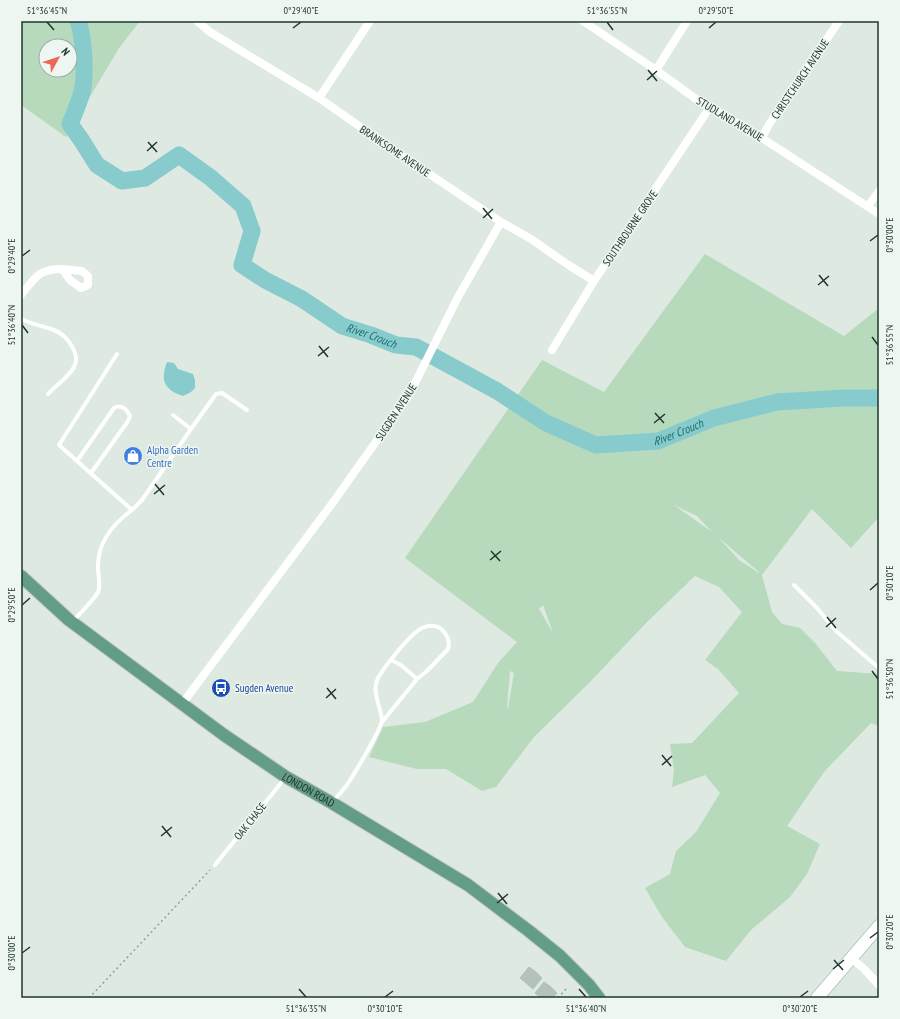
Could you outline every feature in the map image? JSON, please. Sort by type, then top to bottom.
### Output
[{"type":"main road","name":"LONDON ROAD","points":[[21,576],[72,622],[224,735],[286,777],[468,885],[529,930],[560,956],[589,985],[599,998]]},
{"type":"street","name":"BRANKSOME AVENUE","points":[[196,21],[210,32],[319,98],[501,222],[531,239],[594,281]]},
{"type":"street","points":[[319,98],[370,21]]},
{"type":"street","name":"STUDLAND AVENUE","points":[[583,21],[696,99],[762,138],[879,214]]},
{"type":"street","points":[[656,70],[687,21]]},
{"type":"street","name":"CHRISTCHURCH AVENUE","points":[[762,138],[768,126],[839,21]]},
{"type":"street","name":"SOUTHBOURNE GROVE","points":[[552,350],[594,281],[710,107]]},
{"type":"street","points":[[868,206],[879,192]]},
{"type":"street","name":"SUGDEN AVENUE","points":[[182,704],[334,501],[409,396],[458,298],[501,222]]},
{"type":"street","points":[[21,295],[38,274],[50,269],[62,269]]},
{"type":"street","points":[[817,998],[879,926]]},
{"type":"street","points":[[851,958],[879,985]]},
{"type":"lane","points":[[21,319],[47,329],[54,330],[69,342],[74,350],[76,358],[74,367],[70,374],[48,394]]},
{"type":"lane","points":[[117,354],[59,445],[132,510]]},
{"type":"lane","points":[[72,622],[98,592],[98,562],[102,543],[114,525],[142,500],[216,394],[222,393],[247,410]]},
{"type":"lane","points":[[77,461],[114,408],[118,406],[126,410],[130,416],[128,421],[90,473]]},
{"type":"lane","points":[[173,415],[191,429]]},
{"type":"lane","points":[[794,585],[818,608],[836,631],[879,668]]},
{"type":"lane","points":[[332,803],[347,785],[382,722],[417,679],[427,671],[448,649],[448,638],[443,630],[436,626],[428,625],[421,628],[405,643],[376,682],[377,699],[382,722]]},
{"type":"lane","points":[[391,660],[401,665],[417,679]]},
{"type":"lane","name":"OAK CHASE","points":[[215,865],[286,777]]},
{"type":"path","points":[[90,998],[215,865]]},
{"type":"path","points":[[558,998],[566,989]]},
{"type":"green space","points":[[21,21],[140,21],[119,48],[66,137],[21,105]]},
{"type":"green space","points":[[705,254],[844,336],[879,308],[879,517],[851,548],[812,509],[762,575],[772,612],[782,624],[800,628],[816,644],[837,671],[879,674],[879,726],[871,723],[824,772],[787,826],[820,844],[807,874],[790,897],[751,930],[726,961],[685,947],[662,917],[645,888],[670,874],[676,851],[696,832],[720,793],[705,775],[672,787],[674,770],[670,744],[692,743],[739,693],[718,669],[705,660],[742,612],[719,587],[695,576],[647,622],[590,682],[534,737],[496,787],[482,791],[446,769],[417,769],[369,757],[383,727],[425,722],[473,702],[498,663],[517,642],[405,558],[542,360],[604,392]],"holes":[[[674,505],[697,516],[712,532]],[[719,538],[759,573],[739,560]],[[543,605],[553,633],[539,609]],[[510,671],[514,673],[507,708]]]},
{"type":"water","points":[[167,362],[174,363],[178,369],[193,374],[195,388],[191,392],[183,396],[172,391],[165,384],[164,374]]},
{"type":"building","points":[[529,967],[536,972],[526,983],[520,978]]},
{"type":"building","points":[[536,972],[542,978],[533,989],[526,983]]},
{"type":"building","points":[[544,982],[551,987],[541,998],[535,993]]},
{"type":"building","points":[[551,987],[557,993],[553,998],[542,998]]},
{"type":"waterway","name":"River Crouch","points":[[78,21],[83,46],[84,76],[82,92],[70,124],[97,165],[122,181],[145,178],[179,155],[211,178],[243,206],[252,231],[242,265],[265,280],[302,299],[342,326],[396,345],[416,347],[497,391],[546,423],[596,445],[658,441],[714,418],[777,402],[844,398],[879,398]]},
{"type":"place","name":"Alpha Garden Centre","points":[[133,456]]},
{"type":"place","name":"Sugden Avenue","points":[[221,688]]}]
